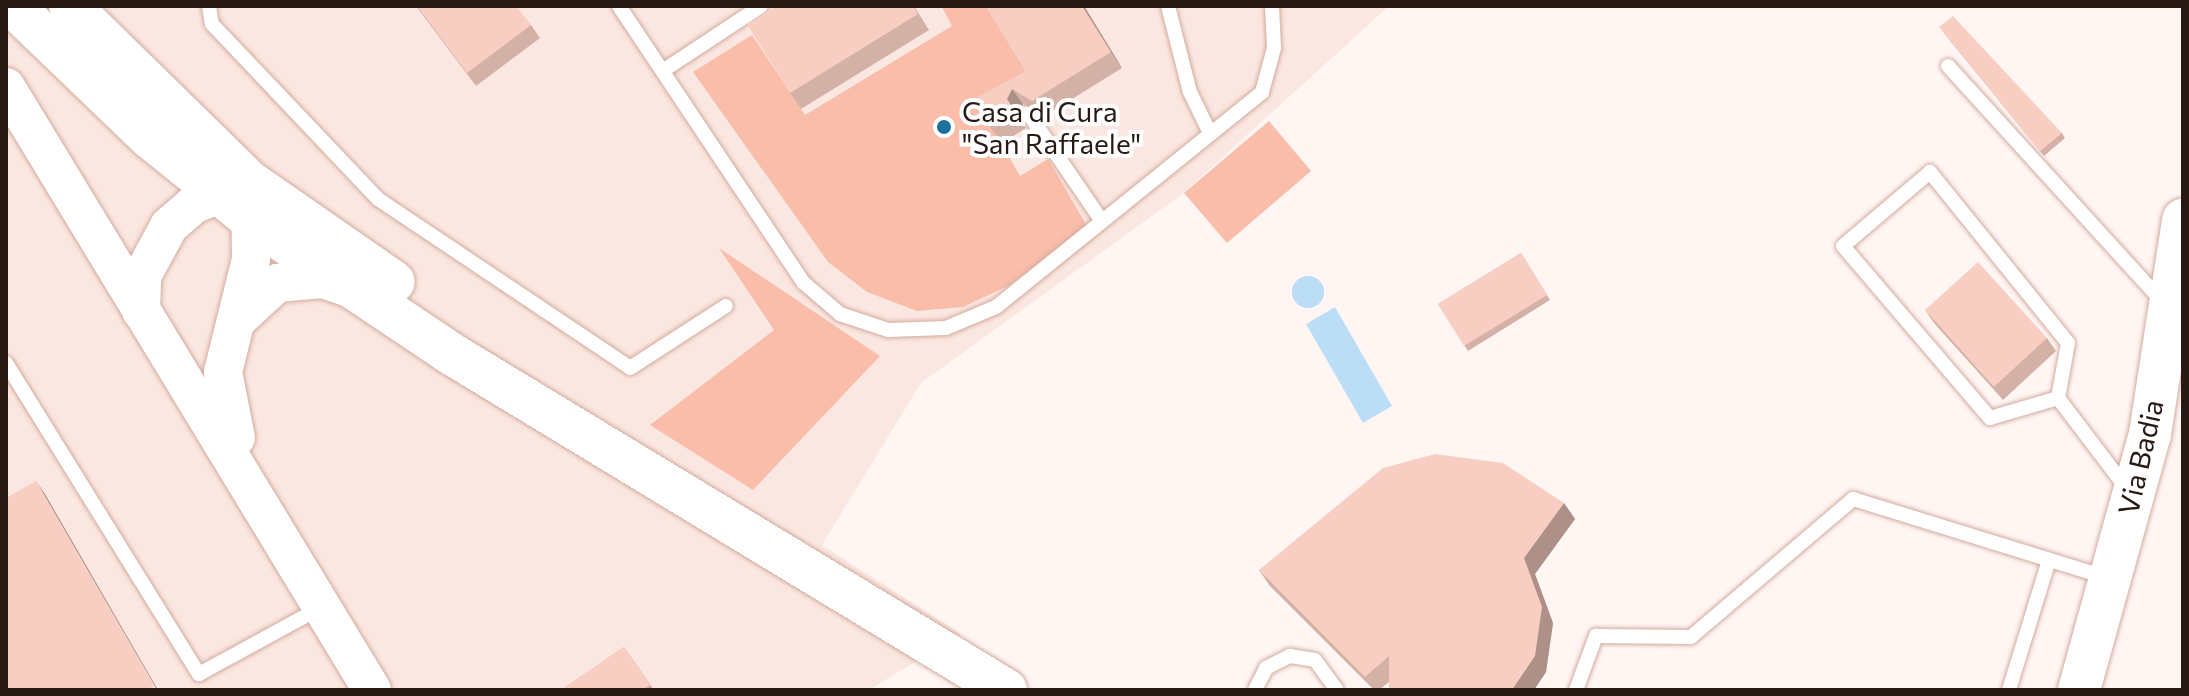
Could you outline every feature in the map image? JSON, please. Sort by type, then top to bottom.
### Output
[{"type":"main road","points":[[13,6],[352,289],[719,511],[1006,690]]},
{"type":"main road","points":[[70,6],[241,199],[719,511]]},
{"type":"main road","name":"Via Badia","points":[[2079,690],[2132,496],[2175,292],[2183,220]]},
{"type":"street","points":[[6,87],[141,311],[260,496],[372,690]]},
{"type":"street","points":[[141,311],[142,276],[169,226],[241,199],[245,286],[230,330],[222,397],[260,496]]},
{"type":"street","points":[[230,330],[244,308],[277,283],[323,279],[352,289]]},
{"type":"lane","points":[[209,6],[212,24],[378,199],[630,368],[726,306]]},
{"type":"lane","points":[[638,6],[622,10],[804,283],[840,314],[888,330],[946,328],[996,307],[1262,92],[1274,48],[1272,6]]},
{"type":"lane","points":[[664,70],[761,6]]},
{"type":"lane","points":[[1168,6],[1190,92],[1210,133]]},
{"type":"lane","points":[[1948,66],[2175,292]]},
{"type":"lane","points":[[1028,113],[1102,221]]},
{"type":"lane","points":[[2058,398],[1990,418],[1843,246],[1930,172],[2068,343],[2058,398],[2132,496]]},
{"type":"lane","points":[[6,363],[199,674],[324,606]]},
{"type":"lane","points":[[1576,690],[1596,636],[1691,637],[1853,499],[2110,579]]},
{"type":"lane","points":[[2009,690],[2049,560]]},
{"type":"lane","points":[[1255,690],[1277,660],[1303,656],[1326,668],[1337,690]]},
{"type":"shaded area","points":[[6,6],[1389,6],[1181,195],[921,383],[822,545],[961,634],[869,690],[6,690]]},
{"type":"shaded area","points":[[986,6],[1035,84],[986,116],[1020,176],[1048,159],[1087,226],[1010,285],[963,307],[917,311],[867,292],[828,262],[693,72],[752,35],[805,115],[952,26],[942,7]]},
{"type":"shaded area","points":[[1269,121],[1311,171],[1227,243],[1184,193]]},
{"type":"shaded area","points":[[719,248],[880,356],[753,490],[650,425],[774,330]]},
{"type":"water","points":[[1308,276],[1319,281],[1324,292],[1319,303],[1308,308],[1297,303],[1292,292],[1297,281]]},
{"type":"water","points":[[1335,307],[1392,406],[1363,423],[1306,324]]},
{"type":"building","points":[[417,6],[516,6],[531,25],[467,73]]},
{"type":"building","points":[[777,6],[913,6],[918,14],[790,93],[747,24]]},
{"type":"building","points":[[985,6],[1082,6],[1111,52],[1032,101],[1012,89],[1007,99],[1015,112],[990,127],[974,99],[1025,71]]},
{"type":"building","points":[[1953,16],[2062,133],[2040,151],[1939,27]]},
{"type":"building","points":[[1521,253],[1547,295],[1464,346],[1438,304]]},
{"type":"building","points":[[1978,262],[2047,338],[1994,387],[1925,310]]},
{"type":"building","points":[[1435,454],[1503,463],[1564,503],[1524,558],[1542,607],[1535,656],[1512,690],[1389,690],[1389,656],[1365,677],[1259,570],[1383,468]]},
{"type":"building","points":[[36,481],[154,686],[147,690],[6,690],[6,498]]},
{"type":"building","points":[[624,647],[650,685],[643,690],[561,690]]},
{"type":"place","name":"Casa di Cura \"San Raffaele\"","points":[[944,127]]}]
